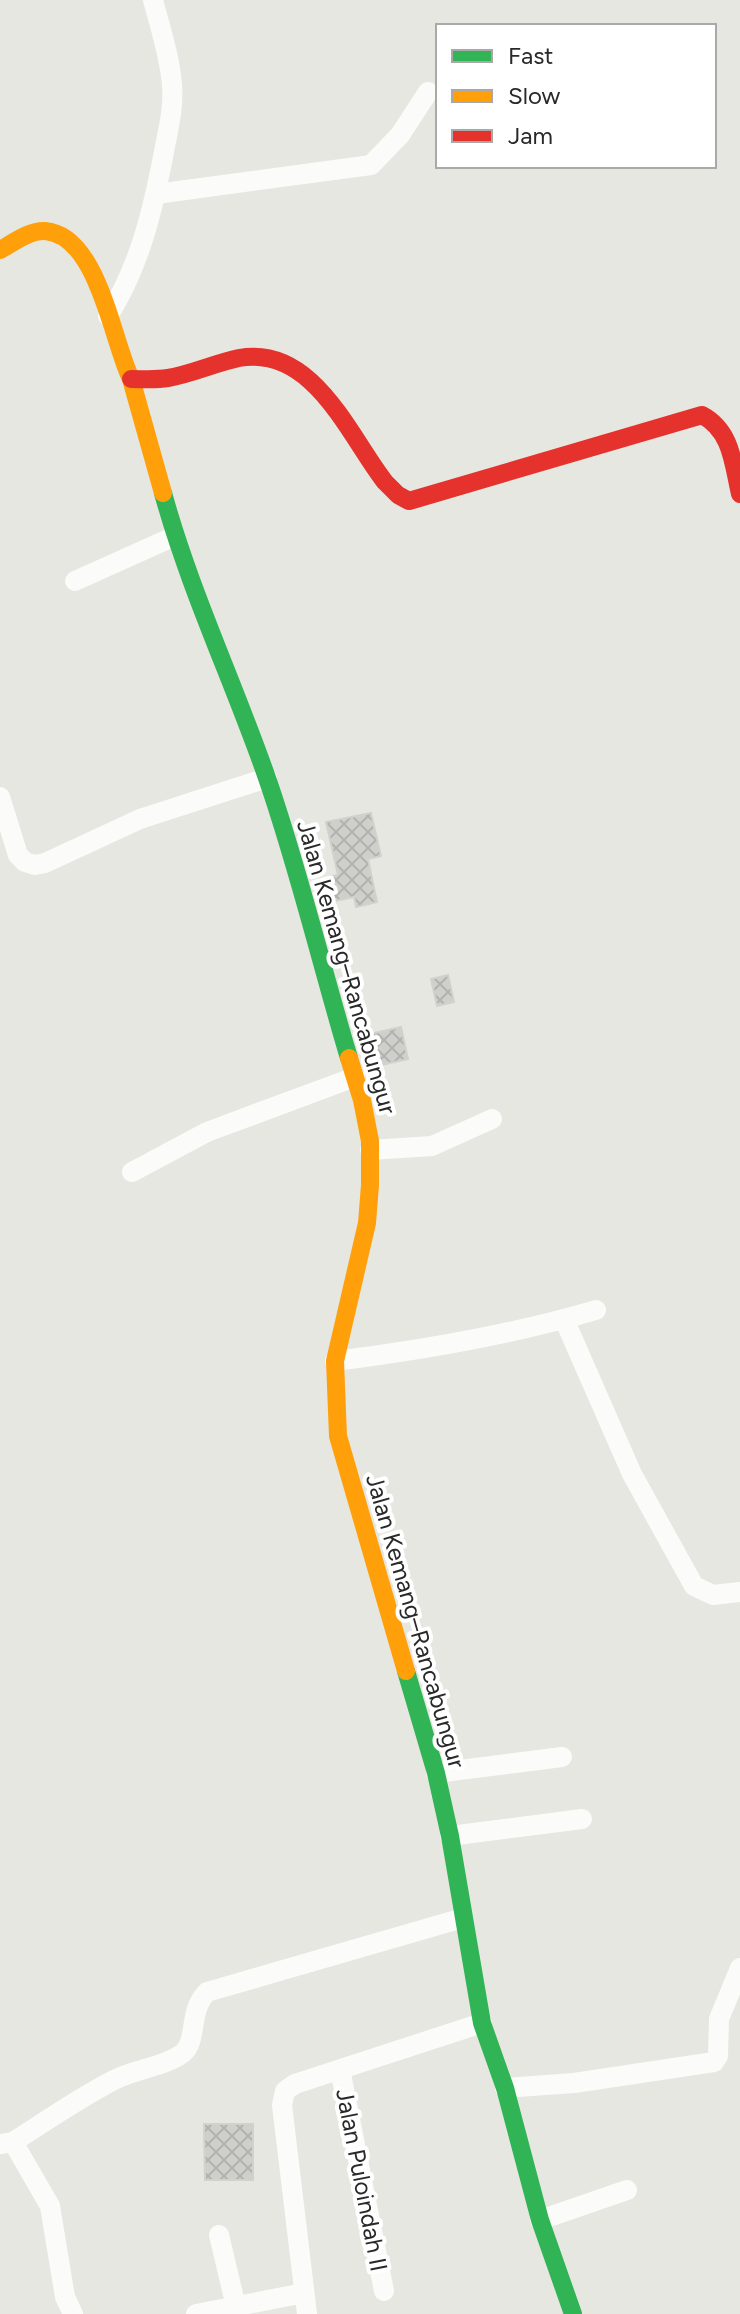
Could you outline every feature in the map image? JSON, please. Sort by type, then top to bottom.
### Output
[{"type":"street","points":[[108,316],[141,249],[172,115],[173,84],[153,0]]},
{"type":"street","points":[[156,194],[371,165],[400,135],[428,92]]},
{"type":"street","name":"Jalan Kemang–Rancabungur","points":[[0,250],[30,234],[45,230],[62,234],[77,246],[96,282],[120,357],[131,379],[175,536],[267,778],[305,894],[325,977],[365,1114],[370,1150],[367,1223],[335,1361],[338,1436],[436,1773],[482,2023],[505,2088],[540,2220],[573,2314]]},
{"type":"street","points":[[131,379],[157,380],[244,356],[273,357],[290,362],[311,379],[384,481],[398,497],[409,501],[702,415],[721,427],[727,439],[740,494]]},
{"type":"street","points":[[75,581],[175,536]]},
{"type":"street","points":[[0,797],[18,855],[25,862],[35,865],[95,842],[140,819],[267,778]]},
{"type":"street","points":[[132,1172],[207,1132],[355,1077]]},
{"type":"street","points":[[370,1150],[432,1146],[492,1119]]},
{"type":"street","points":[[335,1361],[428,1349],[596,1310]]},
{"type":"street","points":[[564,1319],[632,1474],[694,1586],[713,1595],[740,1592]]},
{"type":"street","points":[[436,1773],[562,1757]]},
{"type":"street","points":[[450,1836],[582,1819]]},
{"type":"street","points":[[73,2314],[65,2297],[50,2206],[7,2143],[114,2080],[184,2052],[190,2044],[197,2002],[207,1992],[463,1918]]},
{"type":"street","points":[[505,2088],[574,2083],[714,2062],[718,2056],[719,2019],[740,1968]]},
{"type":"street","points":[[307,2314],[282,2105],[285,2091],[295,2084],[482,2023]]},
{"type":"street","name":"Jalan Puloindah II","points":[[340,2069],[384,2291]]},
{"type":"street","points":[[540,2220],[627,2190]]},
{"type":"street","points":[[219,2235],[236,2307]]},
{"type":"street","points":[[196,2314],[304,2293]]},
{"type":"building","points":[[371,813],[381,856],[368,859],[377,902],[356,907],[354,897],[334,901],[329,877],[338,875],[326,822]]},
{"type":"building","points":[[448,975],[454,1002],[437,1006],[431,979]]},
{"type":"building","points":[[401,1027],[408,1059],[377,1066],[370,1034]]},
{"type":"building","points":[[204,2124],[253,2124],[253,2180],[205,2180]]},
{"type":"traffic: fast","points":[[163,493],[186,566],[279,813],[349,1058]]},
{"type":"traffic: fast","points":[[406,1671],[436,1773],[450,1836],[482,2023],[505,2088],[540,2220],[573,2314]]},
{"type":"traffic: slow","points":[[0,250],[39,231],[63,237],[78,250],[101,292],[131,379],[163,493]]},
{"type":"traffic: slow","points":[[349,1058],[370,1141],[370,1185],[367,1223],[335,1361],[338,1436],[406,1671]]},
{"type":"traffic: jam","points":[[131,379],[168,378],[239,358],[265,358],[288,365],[326,397],[385,482],[409,501],[702,415],[720,430],[730,449],[740,494]]}]
